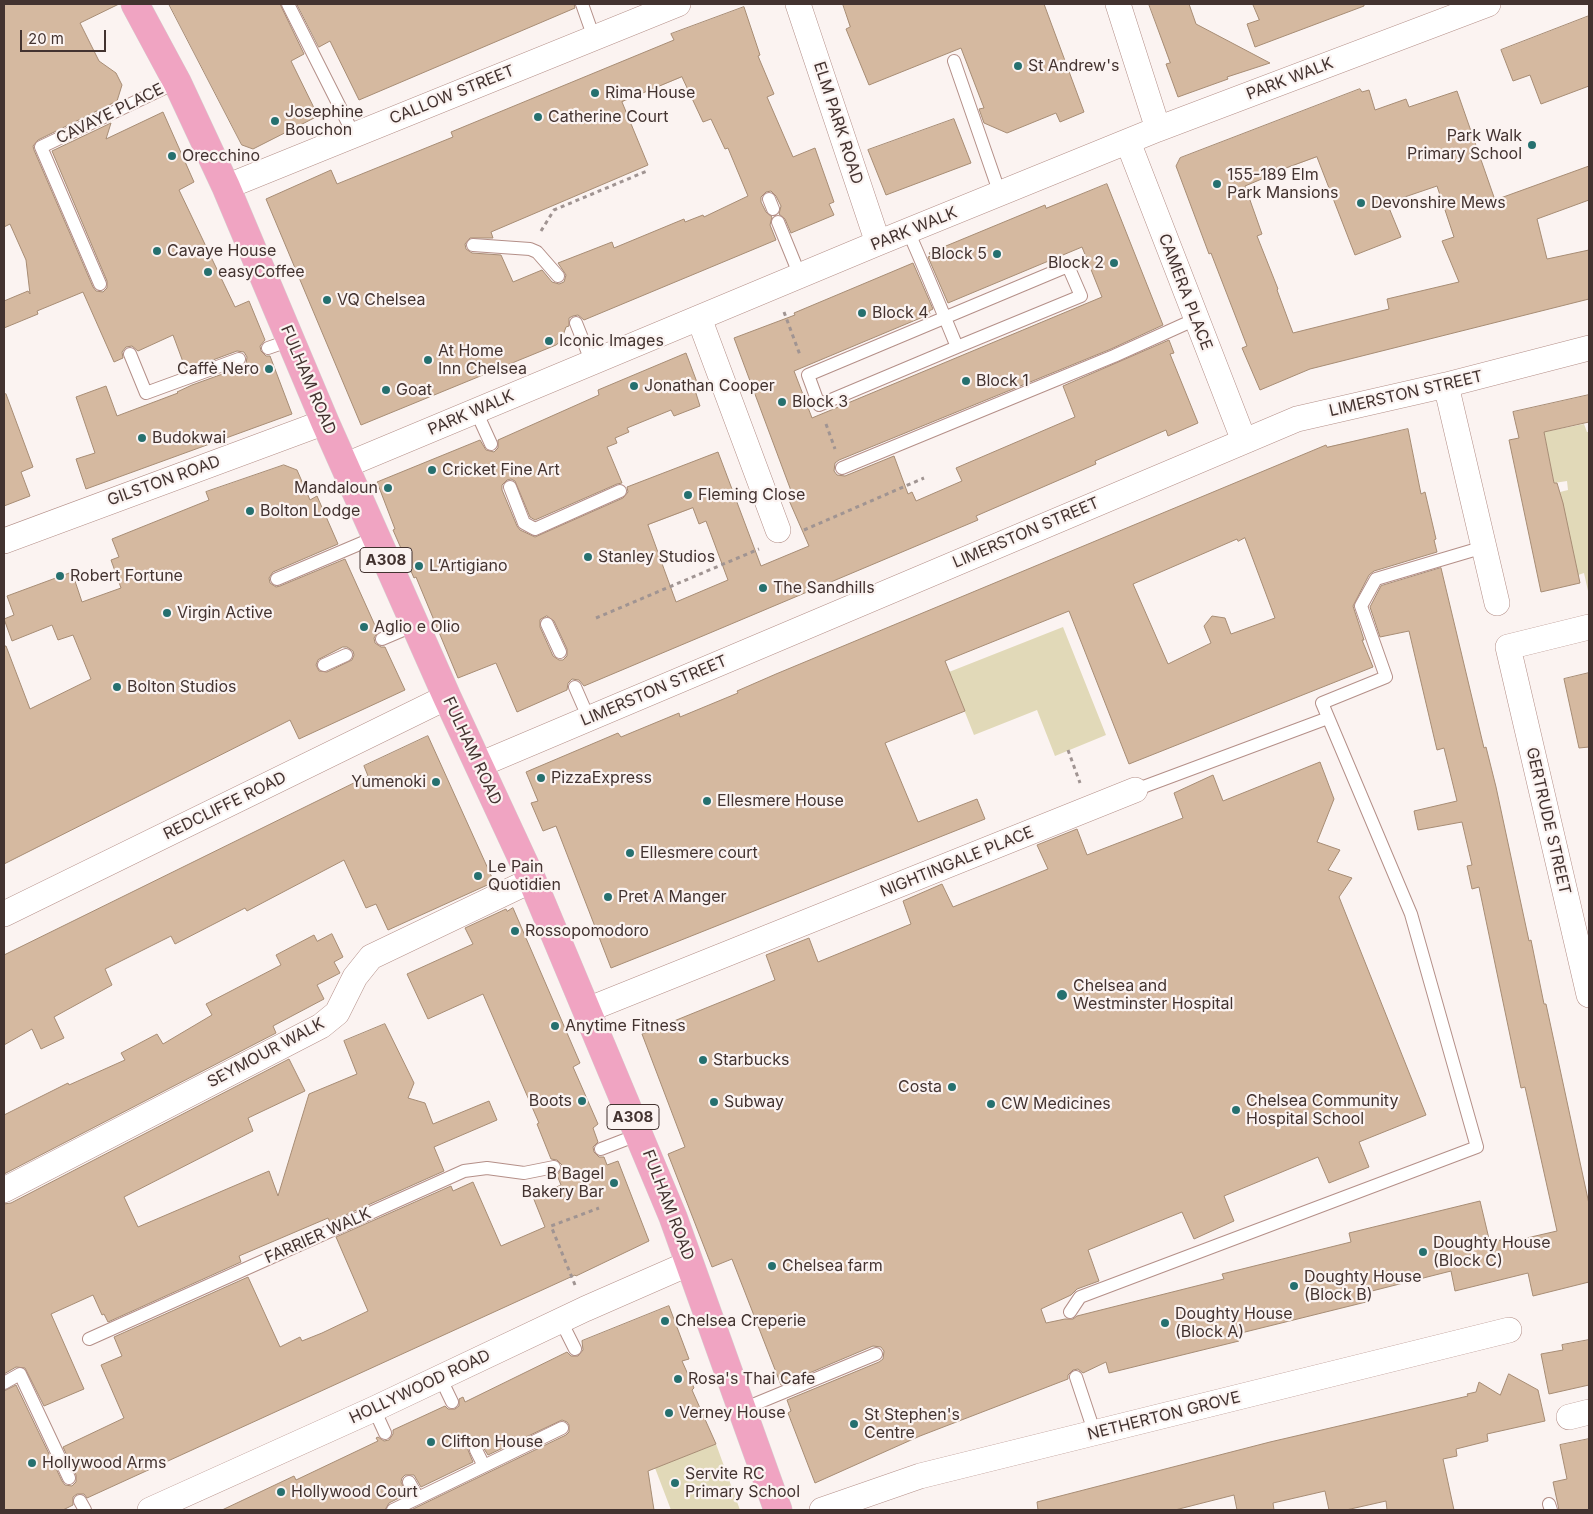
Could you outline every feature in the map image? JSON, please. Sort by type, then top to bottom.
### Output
[{"type":"main road","name":"FULHAM ROAD","points":[[135,4],[176,82],[226,187],[280,344],[325,422],[447,698],[532,880],[640,1134],[690,1263],[778,1510]]},
{"type":"street","name":"CALLOW STREET","points":[[226,187],[678,4]]},
{"type":"street","name":"ELM PARK ROAD","points":[[798,4],[878,243]]},
{"type":"street","points":[[1118,4],[1158,129]]},
{"type":"street","name":"PARK WALK","points":[[344,466],[878,243],[1158,129],[1488,4]]},
{"type":"street","name":"CAMERA PLACE","points":[[1128,142],[1244,441]]},
{"type":"street","points":[[699,318],[778,530]]},
{"type":"street","name":"LIMERSTON STREET","points":[[479,765],[1297,419],[1446,385],[1589,348]]},
{"type":"street","points":[[1446,385],[1497,603]]},
{"type":"street","name":"GILSTON ROAD","points":[[4,541],[325,422]]},
{"type":"street","name":"GERTRUDE STREET","points":[[1589,627],[1508,647],[1582,934],[1589,995]]},
{"type":"street","name":"REDCLIFFE ROAD","points":[[4,914],[447,698]]},
{"type":"street","name":"NIGHTINGALE PLACE","points":[[587,1010],[1134,790]]},
{"type":"street","name":"SEYMOUR WALK","points":[[4,1190],[322,1026],[337,1013],[355,977],[371,957],[532,880]]},
{"type":"street","name":"HOLLYWOOD ROAD","points":[[150,1510],[374,1410],[440,1377],[690,1263]]},
{"type":"street","name":"NETHERTON GROVE","points":[[822,1510],[920,1476],[1509,1330]]},
{"type":"lane","points":[[288,4],[354,135]]},
{"type":"lane","points":[[582,4],[594,38]]},
{"type":"lane","points":[[954,61],[1000,194]]},
{"type":"lane","name":"CAVAYE PLACE","points":[[100,284],[41,147],[176,82]]},
{"type":"lane","points":[[778,222],[800,276]]},
{"type":"lane","points":[[908,231],[957,347]]},
{"type":"lane","points":[[473,245],[530,249],[536,252],[558,276]]},
{"type":"lane","points":[[1068,266],[1081,296],[957,347],[819,405],[808,375],[1068,266]]},
{"type":"lane","points":[[842,468],[1114,356],[1196,320]]},
{"type":"lane","points":[[576,323],[592,363]]},
{"type":"lane","points":[[130,354],[146,393],[239,359]]},
{"type":"lane","points":[[476,410],[491,444]]},
{"type":"lane","points":[[510,487],[524,523],[535,529],[620,491]]},
{"type":"lane","points":[[277,579],[376,537]]},
{"type":"lane","points":[[1070,1312],[1080,1297],[1478,1146],[1411,914],[1322,704],[1386,677],[1361,606],[1376,579],[1484,547]]},
{"type":"lane","points":[[547,624],[560,652]]},
{"type":"lane","points":[[382,639],[415,625]]},
{"type":"lane","points":[[324,665],[346,655]]},
{"type":"lane","points":[[575,686],[589,718]]},
{"type":"lane","name":"NIGHTINGALE PLACE","points":[[1134,790],[1328,718]]},
{"type":"lane","points":[[601,1149],[640,1134]]},
{"type":"lane","name":"FARRIER WALK","points":[[89,1339],[464,1171],[487,1168],[524,1173],[554,1167]]},
{"type":"lane","points":[[561,1321],[575,1349]]},
{"type":"lane","points":[[743,1409],[876,1354]]},
{"type":"lane","points":[[4,1382],[20,1374],[70,1478]]},
{"type":"lane","points":[[1076,1376],[1095,1434]]},
{"type":"lane","points":[[440,1377],[452,1402]]},
{"type":"lane","points":[[374,1410],[385,1433]]},
{"type":"lane","points":[[392,1510],[562,1428]]},
{"type":"lane","points":[[476,1450],[484,1466]]},
{"type":"lane","points":[[410,1482],[418,1498]]},
{"type":"path","points":[[530,249],[554,210],[647,171]]},
{"type":"path","points":[[776,286],[808,375]]},
{"type":"path","points":[[819,405],[842,468]]},
{"type":"path","points":[[1068,750],[1074,766]]},
{"type":"path","points":[[571,1274],[551,1226],[599,1208]]},
{"type":"shaded area","points":[[1584,424],[1587,432],[1589,432],[1588,591],[1584,573],[1578,575],[1560,492],[1568,490],[1567,481],[1554,483],[1544,432]]},
{"type":"shaded area","points":[[1063,627],[1106,735],[1055,756],[1037,710],[974,735],[949,672]]},
{"type":"shaded area","points":[[716,1444],[740,1510],[671,1510],[655,1468]]},
{"type":"building","points":[[4,4],[119,4],[80,23],[99,61],[116,73],[122,85],[117,101],[38,140],[33,146],[34,150],[93,287],[96,291],[103,292],[107,288],[107,281],[52,151],[111,123],[106,139],[163,112],[194,182],[179,190],[235,307],[249,301],[265,340],[260,346],[261,351],[266,356],[270,356],[292,414],[86,489],[76,459],[95,453],[76,397],[106,386],[117,416],[242,367],[246,364],[247,357],[244,352],[237,351],[186,370],[173,335],[138,351],[132,346],[126,347],[122,352],[123,358],[114,362],[83,292],[37,311],[38,314],[4,328],[4,301],[28,291],[30,294],[26,260],[10,224],[4,227]]},
{"type":"building","points":[[169,4],[280,4],[304,54],[291,61],[318,116],[253,149],[242,145]]},
{"type":"building","points":[[297,4],[574,4],[575,8],[359,100],[330,41],[319,47]]},
{"type":"building","name":"St Andrew's","points":[[843,4],[1044,4],[1084,112],[1060,122],[1056,113],[1007,133],[984,123],[979,109],[984,108],[961,48],[869,85],[846,29],[850,27]]},
{"type":"building","points":[[1149,4],[1189,4],[1196,24],[1270,63],[1227,77],[1228,79],[1178,97],[1166,64],[1170,63]]},
{"type":"building","points":[[1253,4],[1364,4],[1364,6],[1255,47],[1247,24],[1259,20]]},
{"type":"building","points":[[744,7],[760,55],[758,56],[774,94],[767,97],[793,157],[815,148],[834,202],[829,204],[834,215],[791,233],[785,219],[779,214],[781,206],[776,196],[771,191],[766,192],[761,197],[761,202],[766,212],[772,217],[770,225],[776,240],[584,320],[578,315],[573,316],[569,318],[569,326],[566,327],[561,341],[556,345],[361,425],[266,199],[331,170],[337,184],[453,137],[451,132],[674,40],[671,34]],"holes":[[[682,77],[703,122],[711,119],[725,149],[728,148],[748,196],[704,217],[703,215],[685,222],[684,219],[614,248],[612,242],[558,263],[566,275],[564,282],[559,284],[552,282],[542,270],[513,282],[501,255],[472,253],[466,249],[465,244],[470,238],[493,238],[491,232],[648,165],[622,102]]]},
{"type":"building","points":[[1589,16],[1589,86],[1541,104],[1530,75],[1513,81],[1501,50]]},
{"type":"building","points":[[1360,89],[1362,92],[1369,90],[1375,110],[1406,99],[1409,107],[1457,91],[1495,200],[1589,166],[1589,200],[1537,219],[1547,259],[1589,250],[1589,299],[1310,369],[1260,390],[1242,348],[1247,346],[1211,253],[1209,254],[1176,166],[1180,158]],"holes":[[[1317,157],[1355,255],[1401,237],[1387,203],[1437,186],[1454,237],[1442,241],[1459,282],[1387,299],[1389,309],[1293,333],[1257,236],[1262,234],[1245,186]]]},
{"type":"building","points":[[954,119],[971,163],[886,195],[868,150]]},
{"type":"building","points":[[1107,184],[1163,325],[1111,349],[839,460],[835,463],[834,471],[837,475],[845,476],[894,456],[908,494],[912,492],[916,501],[962,481],[956,468],[1075,417],[1063,386],[1169,340],[1174,353],[1170,354],[1198,423],[1168,436],[1166,430],[1095,461],[1096,464],[976,516],[978,520],[584,686],[579,680],[572,679],[568,683],[567,690],[517,712],[496,663],[458,678],[416,577],[414,578],[393,530],[395,529],[377,482],[480,440],[486,450],[494,452],[498,448],[498,440],[599,395],[598,390],[686,353],[698,385],[694,387],[700,406],[674,416],[671,410],[627,428],[629,432],[615,438],[617,443],[607,447],[622,483],[535,520],[530,517],[515,481],[507,480],[502,485],[502,490],[517,526],[520,530],[535,537],[623,498],[628,492],[627,487],[718,452],[761,566],[809,546],[788,498],[793,496],[734,338],[795,315],[794,313],[913,263],[933,309],[929,311],[930,314],[794,371],[812,418],[1102,297],[1082,247],[948,303],[928,257],[931,256],[929,253],[1045,205],[1046,208]],"holes":[[[693,508],[699,524],[706,521],[728,580],[676,602],[648,525]],[[547,616],[554,621],[567,649],[567,656],[563,660],[553,656],[540,627],[540,620]]]},
{"type":"building","points":[[6,394],[33,467],[21,472],[30,496],[4,506],[4,395]]},
{"type":"building","points":[[1589,395],[1589,422],[1544,432],[1554,483],[1557,483],[1563,503],[1580,583],[1541,592],[1509,440],[1519,438],[1513,412]]},
{"type":"building","points":[[1408,429],[1421,494],[1425,492],[1436,539],[1434,540],[1437,552],[1374,571],[1369,575],[1353,606],[1364,640],[1362,640],[1373,667],[1129,764],[1069,611],[945,661],[965,711],[885,743],[918,822],[977,799],[985,819],[611,968],[556,826],[543,831],[531,803],[538,801],[526,772],[618,733],[621,737],[679,713],[680,717],[738,693],[737,691],[776,674],[1326,445],[1327,447]],"holes":[[[1245,538],[1275,618],[1231,634],[1225,618],[1212,616],[1204,626],[1211,643],[1168,664],[1133,584],[1237,539],[1238,541]]]},
{"type":"building","points":[[284,465],[297,470],[310,500],[317,496],[338,544],[273,572],[269,578],[270,583],[276,587],[280,586],[345,559],[378,632],[374,638],[375,643],[385,647],[405,690],[299,739],[290,720],[4,864],[4,646],[6,646],[30,709],[91,679],[73,635],[58,640],[52,625],[12,641],[4,619],[14,615],[7,596],[72,572],[82,602],[121,588],[111,560],[119,557],[112,539],[209,500],[206,492]],"holes":[[[343,647],[353,651],[352,660],[327,672],[319,671],[316,665],[318,660]]]},
{"type":"building","name":"Chelsea and Westminster Hospital","points":[[1441,568],[1484,748],[1486,747],[1496,787],[1529,941],[1531,940],[1544,1004],[1546,1004],[1589,1204],[1589,1282],[1533,1296],[1528,1273],[1455,1291],[1451,1271],[1364,1293],[1366,1302],[1237,1334],[1239,1341],[1109,1373],[1106,1362],[1083,1373],[1078,1369],[1073,1370],[1068,1375],[1068,1379],[920,1436],[815,1483],[788,1413],[791,1411],[787,1400],[879,1362],[883,1359],[884,1351],[881,1347],[873,1346],[781,1385],[732,1259],[712,1267],[668,1154],[685,1147],[642,1034],[775,980],[766,955],[809,938],[818,962],[911,924],[903,901],[942,884],[953,907],[1048,869],[1037,845],[1077,829],[1087,855],[1183,818],[1174,793],[1213,775],[1223,801],[1320,762],[1334,799],[1317,842],[1340,850],[1328,870],[1352,878],[1339,897],[1426,1115],[1359,1142],[1369,1167],[1329,1183],[1318,1157],[1224,1196],[1234,1221],[1194,1239],[1182,1212],[1088,1250],[1099,1281],[1077,1289],[1071,1295],[1041,1309],[1046,1323],[1073,1319],[1077,1316],[1224,1279],[1222,1274],[1351,1242],[1349,1233],[1480,1201],[1490,1243],[1504,1239],[1505,1243],[1557,1231],[1525,1087],[1521,1088],[1479,887],[1472,889],[1467,866],[1472,865],[1462,822],[1418,830],[1414,811],[1457,801],[1444,748],[1437,750],[1409,631],[1380,637],[1370,607],[1381,586]]},
{"type":"building","points":[[1589,673],[1589,747],[1579,748],[1564,679]]},
{"type":"building","points":[[428,736],[494,882],[388,930],[376,904],[366,908],[344,860],[247,911],[245,908],[175,944],[171,936],[105,969],[112,985],[54,1017],[64,1038],[41,1049],[32,1029],[4,1045],[4,955],[368,776],[364,766]]},
{"type":"building","points":[[513,908],[580,1063],[573,1067],[598,1124],[593,1128],[598,1142],[593,1147],[594,1152],[599,1157],[604,1157],[607,1165],[618,1161],[649,1241],[87,1498],[84,1494],[77,1494],[73,1497],[73,1505],[63,1510],[4,1510],[4,1391],[16,1385],[62,1481],[65,1485],[72,1486],[76,1482],[76,1475],[63,1447],[124,1418],[101,1365],[122,1356],[114,1337],[248,1277],[280,1347],[300,1337],[302,1341],[322,1333],[368,1311],[336,1237],[451,1186],[453,1191],[473,1182],[501,1246],[545,1227],[533,1197],[561,1185],[557,1175],[562,1165],[557,1160],[551,1159],[537,1124],[539,1123],[483,994],[428,1019],[407,974],[473,944],[465,928],[506,909],[507,911]]},
{"type":"building","points":[[332,934],[343,957],[334,962],[340,973],[317,985],[324,999],[273,1026],[276,1033],[4,1174],[4,1115],[68,1083],[69,1085],[125,1060],[121,1053],[157,1034],[163,1044],[212,1015],[206,1004],[281,965],[276,955],[314,935],[317,941]]},
{"type":"building","points":[[385,1024],[414,1083],[408,1098],[425,1103],[433,1124],[489,1101],[497,1120],[434,1147],[444,1171],[330,1222],[328,1218],[239,1256],[241,1262],[108,1322],[104,1314],[102,1315],[93,1295],[51,1314],[84,1389],[44,1406],[25,1368],[16,1367],[4,1374],[4,1204],[11,1203],[289,1059],[305,1091],[248,1118],[253,1131],[124,1197],[138,1227],[269,1171],[278,1196],[309,1094],[357,1074],[344,1041]]},
{"type":"building","points":[[669,1306],[689,1359],[682,1361],[694,1388],[692,1390],[716,1444],[648,1471],[654,1510],[411,1510],[566,1435],[569,1432],[569,1425],[562,1420],[488,1455],[481,1444],[473,1443],[469,1446],[468,1450],[473,1462],[421,1487],[414,1475],[405,1475],[401,1482],[407,1494],[389,1503],[385,1510],[222,1510],[294,1476],[296,1480],[378,1441],[376,1438],[378,1437],[384,1441],[389,1440],[393,1430],[445,1406],[448,1409],[455,1409],[459,1406],[459,1399],[463,1397],[465,1402],[567,1352],[571,1356],[578,1356],[583,1350],[582,1341]]},
{"type":"building","points":[[1589,1340],[1589,1385],[1549,1394],[1541,1354],[1563,1350],[1562,1345]]},
{"type":"building","points":[[1509,1374],[1538,1390],[1545,1421],[1487,1434],[1488,1441],[1456,1449],[1457,1456],[1443,1459],[1454,1510],[1387,1510],[1386,1501],[1346,1510],[1329,1510],[1325,1491],[1273,1503],[1274,1510],[1237,1510],[1234,1495],[1175,1510],[1038,1510],[1037,1502],[1270,1442],[1468,1396],[1467,1394],[1476,1392],[1479,1382],[1500,1395]]},
{"type":"building","points":[[1589,1439],[1589,1510],[1559,1510],[1553,1482],[1567,1479],[1560,1445]]},
{"type":"place","name":"St Andrew's","points":[[1018,66]]},
{"type":"place","name":"Rima House","points":[[595,93]]},
{"type":"place","name":"Catherine Court","points":[[538,117]]},
{"type":"place","name":"Josephine Bouchon","points":[[275,121]]},
{"type":"place","name":"Park Walk Primary School","points":[[1532,145]]},
{"type":"place","name":"Orecchino","points":[[172,156]]},
{"type":"place","name":"155-189 Elm Park Mansions","points":[[1217,184]]},
{"type":"place","name":"Devonshire Mews","points":[[1361,203]]},
{"type":"place","name":"Cavaye House","points":[[157,251]]},
{"type":"place","name":"Block 5","points":[[997,254]]},
{"type":"place","name":"Block 2","points":[[1114,263]]},
{"type":"place","name":"easyCoffee","points":[[208,272]]},
{"type":"place","name":"VQ Chelsea","points":[[327,300]]},
{"type":"place","name":"Block 4","points":[[862,313]]},
{"type":"place","name":"Iconic Images","points":[[549,341]]},
{"type":"place","name":"At Home Inn Chelsea","points":[[428,360]]},
{"type":"place","name":"Caffè Nero","points":[[269,369]]},
{"type":"place","name":"Block 1","points":[[966,381]]},
{"type":"place","name":"Jonathan Cooper","points":[[634,386]]},
{"type":"place","name":"Goat","points":[[386,390]]},
{"type":"place","name":"Block 3","points":[[782,402]]},
{"type":"place","name":"Budokwai","points":[[142,438]]},
{"type":"place","name":"Cricket Fine Art","points":[[432,470]]},
{"type":"place","name":"Mandaloun","points":[[388,488]]},
{"type":"place","name":"Fleming Close","points":[[688,495]]},
{"type":"place","name":"Bolton Lodge","points":[[250,511]]},
{"type":"place","name":"Stanley Studios","points":[[588,557]]},
{"type":"place","name":"L’Artigiano","points":[[419,566]]},
{"type":"place","name":"Robert Fortune","points":[[60,576]]},
{"type":"place","name":"The Sandhills","points":[[763,588]]},
{"type":"place","name":"Virgin Active","points":[[167,613]]},
{"type":"place","name":"Aglio e Olio","points":[[364,627]]},
{"type":"place","name":"Bolton Studios","points":[[117,687]]},
{"type":"place","name":"PizzaExpress","points":[[541,778]]},
{"type":"place","name":"Yumenoki","points":[[436,782]]},
{"type":"place","name":"Ellesmere House","points":[[707,801]]},
{"type":"place","name":"Ellesmere court","points":[[630,853]]},
{"type":"place","name":"Le Pain Quotidien","points":[[478,876]]},
{"type":"place","name":"Pret A Manger","points":[[608,897]]},
{"type":"place","name":"Rossopomodoro","points":[[515,931]]},
{"type":"place","name":"Chelsea and Westminster Hospital","points":[[1062,995]]},
{"type":"place","name":"Anytime Fitness","points":[[555,1026]]},
{"type":"place","name":"Starbucks","points":[[703,1060]]},
{"type":"place","name":"Costa","points":[[952,1087]]},
{"type":"place","name":"Boots","points":[[582,1101]]},
{"type":"place","name":"Subway","points":[[714,1102]]},
{"type":"place","name":"CW Medicines","points":[[991,1104]]},
{"type":"place","name":"Chelsea Community Hospital School","points":[[1236,1110]]},
{"type":"place","name":"B Bagel Bakery Bar","points":[[614,1183]]},
{"type":"place","name":"Doughty House (Block C)","points":[[1423,1252]]},
{"type":"place","name":"Chelsea farm","points":[[772,1266]]},
{"type":"place","name":"Doughty House (Block B)","points":[[1294,1286]]},
{"type":"place","name":"Chelsea Creperie","points":[[665,1321]]},
{"type":"place","name":"Doughty House (Block A)","points":[[1165,1323]]},
{"type":"place","name":"Rosa's Thai Cafe","points":[[678,1379]]},
{"type":"place","name":"Verney House","points":[[669,1413]]},
{"type":"place","name":"St Stephen's Centre","points":[[854,1424]]},
{"type":"place","name":"Clifton House","points":[[431,1442]]},
{"type":"place","name":"Hollywood Arms","points":[[32,1463]]},
{"type":"place","name":"Servite RC Primary School","points":[[675,1483]]},
{"type":"place","name":"Hollywood Court","points":[[281,1492]]}]
